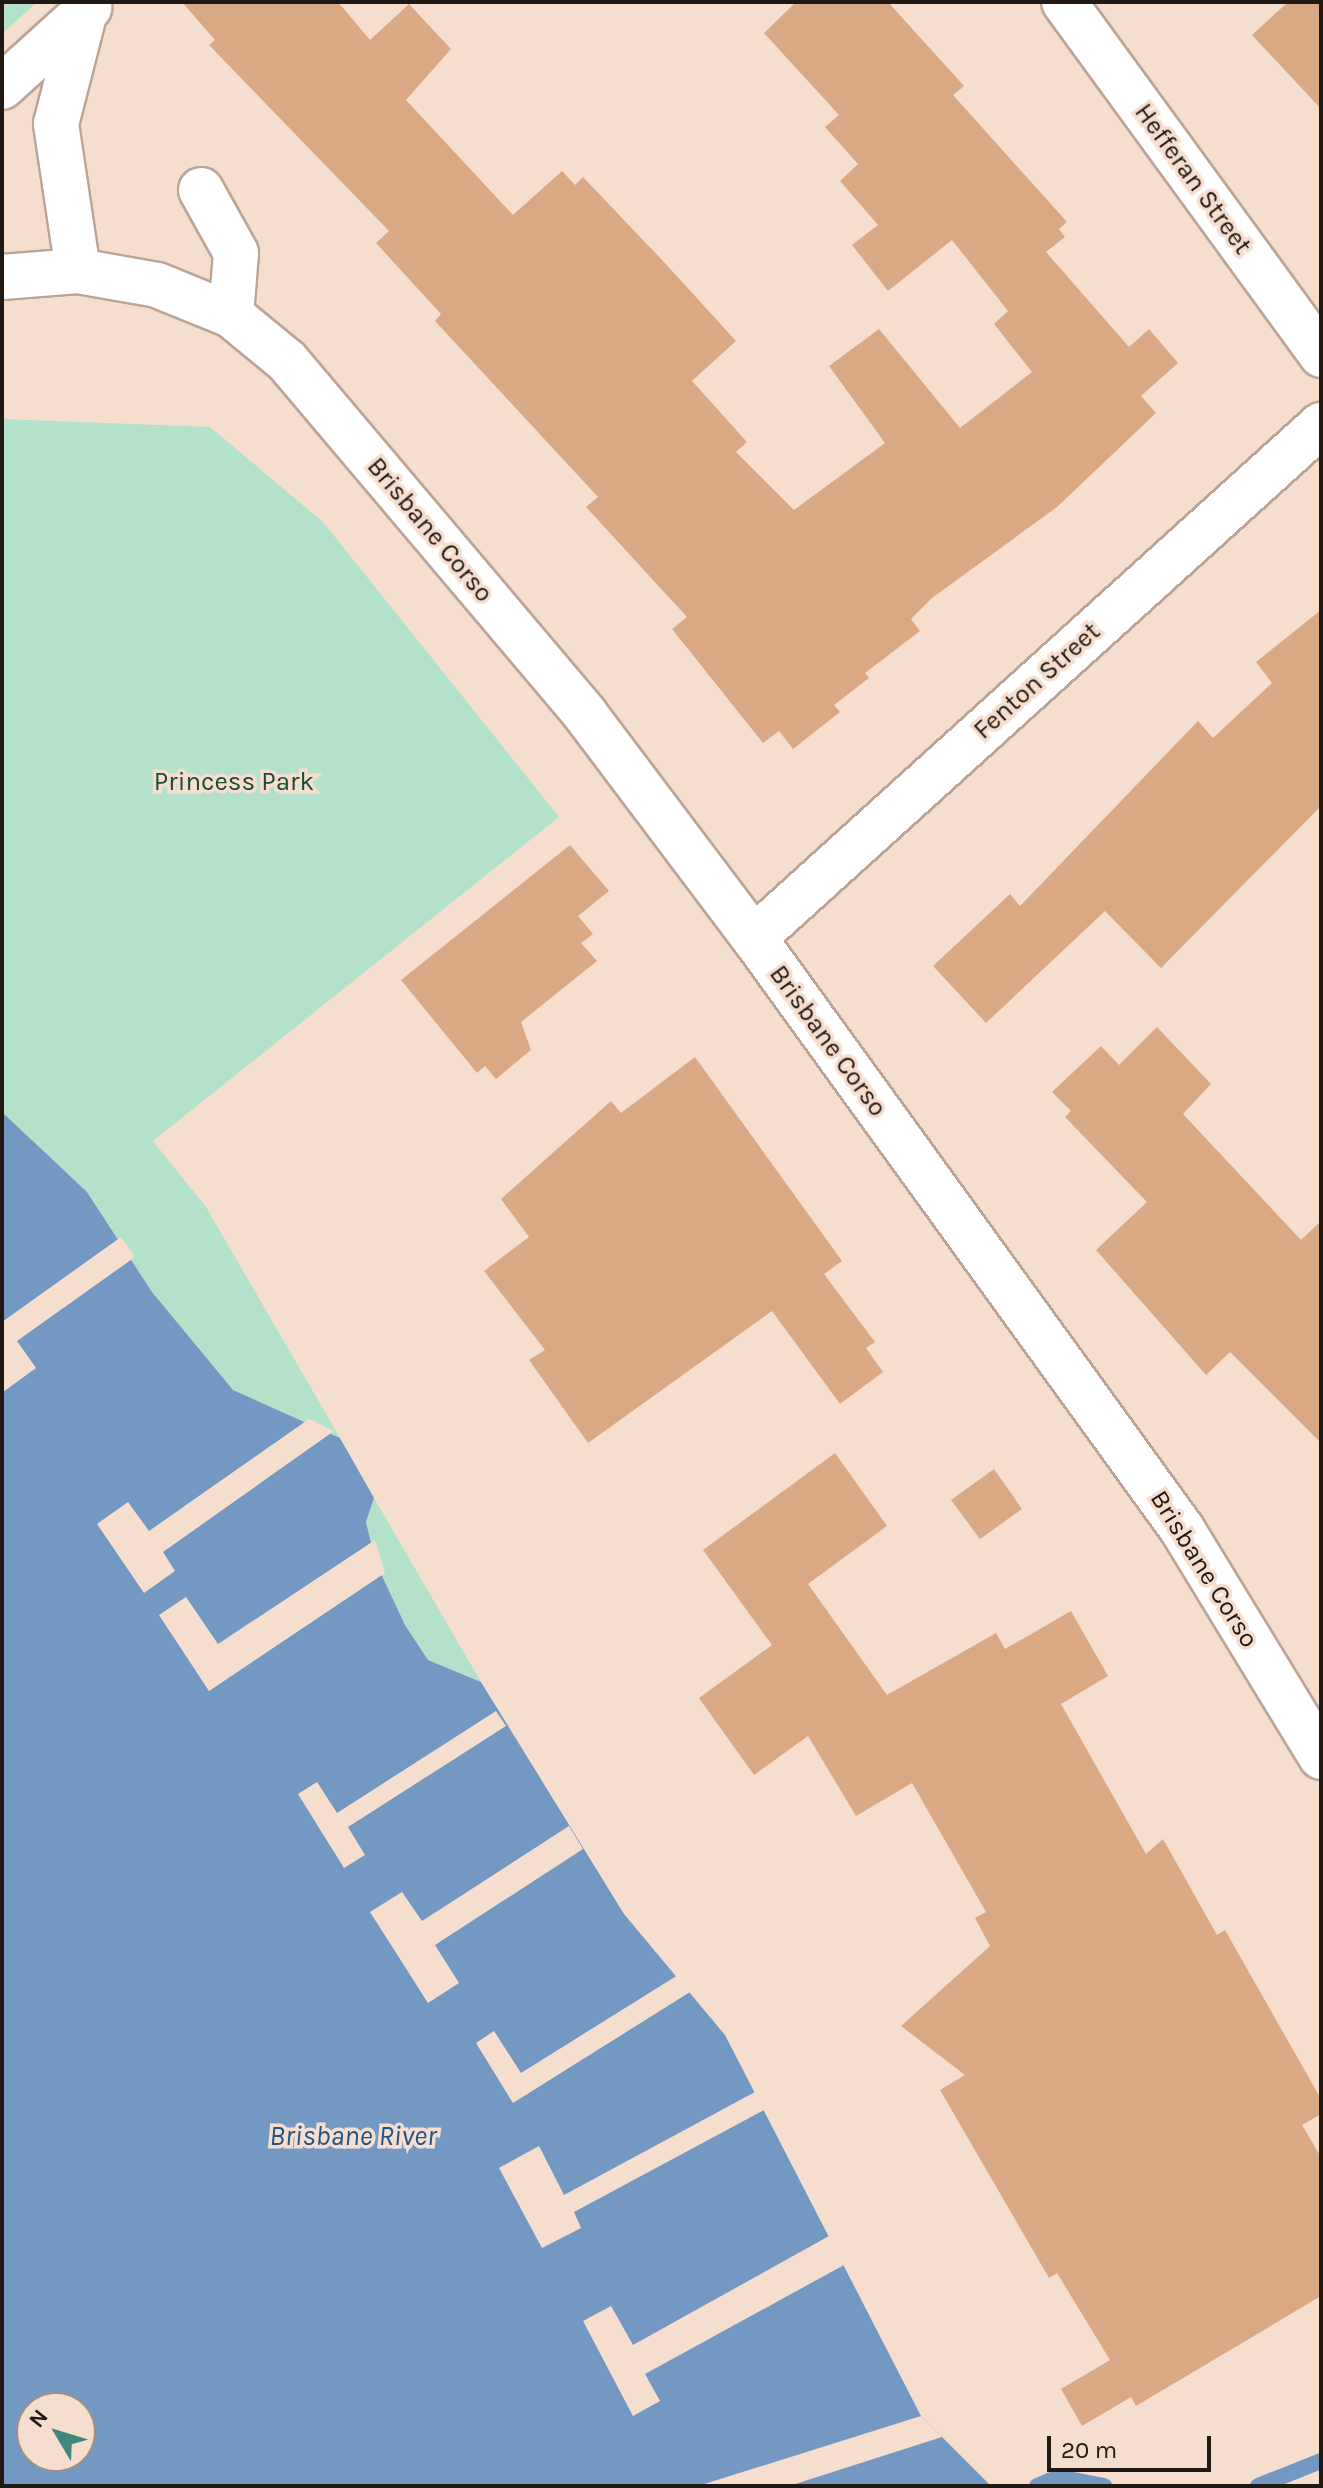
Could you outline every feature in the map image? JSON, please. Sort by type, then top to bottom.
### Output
[{"type":"street","name":"Hefferan Street","points":[[1064,2],[1321,355]]},
{"type":"street","points":[[2,87],[90,7]]},
{"type":"street","points":[[78,271],[56,124],[90,7]]},
{"type":"street","points":[[201,190],[236,253],[231,315]]},
{"type":"street","name":"Brisbane Corso","points":[[2,277],[78,271],[157,285],[231,315],[287,361],[585,714],[754,938],[1182,1529],[1321,1757]]},
{"type":"street","name":"Fenton Street","points":[[754,938],[1321,425]]},
{"type":"green space","points":[[2,2],[37,2],[2,34]]},
{"type":"green space","name":"Princess Park","points":[[2,419],[210,427],[323,522],[559,817],[153,1141],[206,1207],[340,1438],[233,1390],[152,1292],[87,1192],[2,1112]]},
{"type":"green space","points":[[374,1498],[481,1682],[428,1660],[405,1625],[376,1563],[366,1522]]},
{"type":"water","name":"Brisbane River","points":[[2,1112],[87,1192],[152,1292],[233,1390],[340,1438],[374,1498],[366,1522],[376,1563],[405,1625],[428,1660],[481,1682],[624,1914],[725,2035],[921,2416],[991,2486],[2,2486]]},
{"type":"pier","points":[[121,1237],[135,1257],[17,1341],[36,1368],[3,1392],[2,1322]]},
{"type":"pier","points":[[309,1419],[334,1431],[163,1552],[175,1571],[144,1593],[97,1524],[128,1502],[149,1531]]},
{"type":"pier","points":[[375,1540],[385,1573],[209,1691],[159,1615],[186,1597],[218,1644]]},
{"type":"pier","points":[[496,1711],[506,1726],[348,1827],[365,1855],[344,1868],[298,1794],[317,1782],[337,1813]]},
{"type":"pier","points":[[569,1826],[583,1849],[435,1945],[459,1983],[428,2003],[370,1912],[402,1892],[422,1921]]},
{"type":"pier","points":[[678,1975],[690,1992],[513,2103],[476,2043],[494,2031],[521,2073]]},
{"type":"pier","points":[[755,2092],[764,2110],[574,2212],[581,2228],[542,2248],[499,2168],[539,2146],[564,2195]]},
{"type":"pier","points":[[829,2236],[844,2265],[645,2374],[660,2401],[633,2416],[583,2321],[611,2306],[633,2345]]},
{"type":"pier","points":[[921,2416],[942,2437],[789,2486],[698,2486]]},
{"type":"building","points":[[182,2],[338,2],[370,40],[409,4],[451,49],[406,100],[513,215],[562,171],[575,185],[583,177],[663,261],[736,341],[692,381],[747,442],[736,452],[794,510],[885,443],[829,366],[879,329],[960,428],[1032,372],[994,324],[1008,311],[952,240],[888,291],[852,245],[878,225],[840,181],[858,164],[825,127],[839,115],[764,33],[796,2],[888,2],[964,86],[953,95],[1067,222],[1059,229],[1065,237],[1046,252],[1129,347],[1149,329],[1178,363],[1141,396],[1156,413],[1057,507],[932,598],[911,619],[920,631],[865,673],[869,678],[834,705],[840,712],[793,749],[779,731],[763,743],[672,629],[687,617],[586,507],[598,497],[435,321],[441,314],[376,243],[389,231],[209,45],[215,40]]},
{"type":"building","points":[[1288,2],[1321,2],[1321,109],[1252,35]]},
{"type":"building","points":[[1321,610],[1321,806],[1161,968],[1105,911],[986,1023],[933,966],[1010,894],[1020,906],[1198,721],[1213,738],[1272,683],[1256,662]]},
{"type":"building","points":[[570,845],[609,891],[578,916],[593,934],[581,943],[597,961],[521,1022],[531,1050],[496,1079],[485,1066],[477,1073],[401,980]]},
{"type":"building","points":[[1157,1027],[1211,1084],[1183,1114],[1301,1240],[1321,1221],[1321,1443],[1230,1352],[1206,1375],[1096,1250],[1147,1202],[1065,1117],[1071,1111],[1052,1092],[1101,1046],[1119,1065]]},
{"type":"building","points":[[695,1057],[842,1261],[824,1274],[875,1342],[866,1348],[883,1372],[840,1404],[772,1311],[588,1443],[529,1360],[545,1350],[484,1271],[529,1237],[501,1199],[611,1101],[621,1113]]},
{"type":"building","points":[[835,1453],[887,1526],[808,1584],[887,1695],[996,1633],[1005,1649],[1071,1611],[1108,1676],[1061,1704],[1146,1854],[1163,1839],[1217,1935],[1225,1930],[1321,2099],[1321,2114],[1302,2125],[1321,2157],[1321,2296],[1136,2406],[1131,2397],[1082,2426],[1061,2389],[1110,2360],[1057,2273],[1049,2278],[940,2090],[965,2075],[901,2026],[990,1946],[975,1918],[986,1912],[912,1783],[856,1816],[808,1736],[754,1775],[699,1698],[772,1645],[703,1550]]},
{"type":"building","points":[[994,1469],[1022,1509],[980,1539],[951,1500]]},
{"type":"waterway","points":[[1258,2486],[1321,2461]]},
{"type":"waterway","points":[[1037,2486],[1058,2477],[1104,2486]]}]
